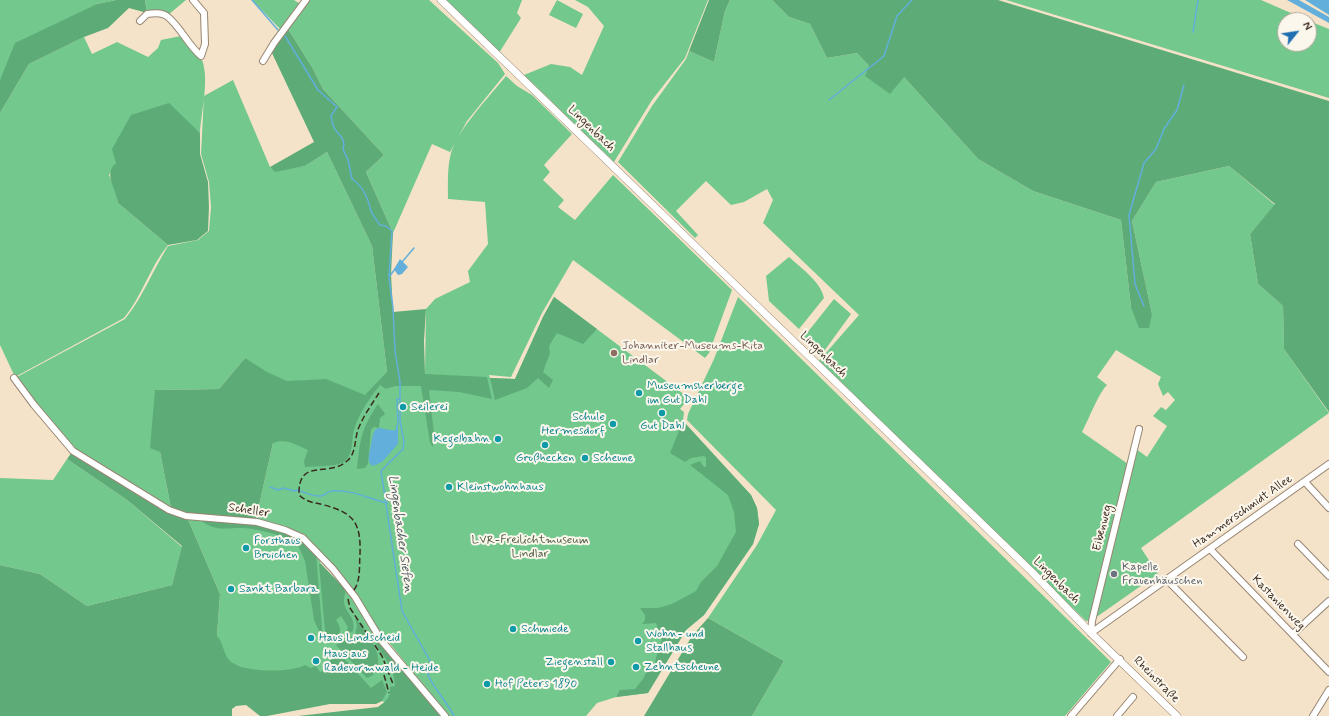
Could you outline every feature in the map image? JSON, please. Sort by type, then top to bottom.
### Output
[{"type":"street","points":[[140,22],[147,14],[156,13],[168,16],[192,48],[200,56],[205,44],[204,13],[193,0]]},
{"type":"street","points":[[263,61],[306,0]]},
{"type":"street","name":"Lingenbach","points":[[441,0],[1032,572],[1091,633],[1120,659]]},
{"type":"street","name":"Scheller","points":[[14,378],[34,405],[73,451],[169,510],[186,516],[257,522],[285,530],[303,538],[333,570],[355,597],[381,640],[445,716]]},
{"type":"street","name":"Eibenweg","points":[[1091,633],[1094,613],[1139,429]]},
{"type":"street","name":"Hammerschmidt Allee","points":[[1091,633],[1329,464]]},
{"type":"street","points":[[1305,482],[1329,508]]},
{"type":"street","points":[[1298,544],[1329,576]]},
{"type":"street","name":"Kastanienweg","points":[[1210,549],[1329,672]]},
{"type":"street","points":[[1167,580],[1243,657]]},
{"type":"street","points":[[1293,634],[1329,602]]},
{"type":"street","points":[[1071,716],[1120,659]]},
{"type":"street","name":"Rheinstraße","points":[[1120,659],[1177,716]]},
{"type":"street","points":[[1313,716],[1329,690]]},
{"type":"street","points":[[1117,716],[1133,697]]},
{"type":"green space","points":[[0,0],[116,0],[97,4],[0,80]]},
{"type":"green space","points":[[116,0],[145,0],[147,13],[129,8],[108,28],[84,37],[29,64],[0,113],[0,80],[15,43],[97,4]]},
{"type":"green space","points":[[145,0],[186,0],[168,15],[147,13]]},
{"type":"green space","points":[[252,0],[294,0],[302,5],[281,30]]},
{"type":"green space","points":[[307,0],[429,0],[498,63],[505,74],[467,121],[450,152],[432,144],[393,233],[366,172],[384,155],[323,89],[312,67],[288,29],[305,7]]},
{"type":"green space","points":[[444,0],[522,0],[517,13],[521,18],[499,53]]},
{"type":"green space","points":[[557,0],[583,14],[576,28],[549,15]]},
{"type":"green space","points":[[575,0],[708,0],[685,58],[652,100],[614,162],[524,75],[551,64],[570,67],[582,75],[604,26],[588,7]]},
{"type":"green space","points":[[709,0],[730,0],[725,11],[714,62],[689,51]]},
{"type":"green space","points":[[730,0],[772,0],[789,17],[810,24],[827,58],[857,53],[869,66],[904,77],[978,159],[1033,191],[1121,220],[1131,307],[1152,314],[1132,221],[1156,182],[1229,166],[1275,205],[1250,234],[1258,284],[1283,306],[1284,349],[1329,413],[1141,548],[1158,574],[1095,618],[1135,448],[1147,457],[1167,426],[1153,416],[1161,407],[1166,410],[1175,400],[1168,392],[1163,396],[1158,384],[1161,377],[1116,350],[1097,377],[1107,385],[1097,400],[1082,432],[1128,464],[1091,620],[1086,621],[818,362],[859,315],[763,223],[773,200],[767,189],[744,202],[731,205],[706,181],[676,211],[698,235],[695,238],[618,162],[652,106],[686,59],[689,51],[714,62],[725,11]]},
{"type":"green space","points":[[772,0],[998,0],[1329,101],[1329,412],[1284,349],[1283,306],[1258,284],[1250,234],[1275,204],[1229,166],[1156,182],[1132,221],[1152,314],[1149,328],[1139,328],[1131,307],[1121,220],[1033,191],[978,159],[904,77],[890,94],[865,76],[869,66],[857,53],[827,58],[810,24],[789,17]]},
{"type":"green space","points":[[1006,0],[1261,0],[1289,12],[1277,12],[1277,52],[1317,52],[1317,24],[1329,29],[1329,98]]},
{"type":"green space","points":[[288,29],[312,67],[323,89],[384,155],[366,172],[393,233],[391,274],[393,312],[426,309],[424,341],[425,374],[487,377],[492,399],[459,392],[429,390],[434,434],[433,447],[430,443],[421,386],[395,386],[386,389],[380,385],[368,401],[359,418],[354,430],[351,451],[344,462],[331,466],[305,467],[304,461],[308,450],[295,444],[282,441],[273,443],[256,519],[192,514],[171,508],[160,452],[150,448],[155,390],[219,389],[245,358],[267,372],[287,381],[326,379],[365,395],[387,372],[372,246],[327,152],[305,166],[275,172],[270,167],[314,142],[271,51]]},
{"type":"green space","points":[[181,36],[200,56],[205,73],[200,133],[195,129],[116,163],[109,175],[116,191],[118,203],[168,245],[124,318],[15,377],[0,345],[0,113],[29,64],[84,37],[92,54],[117,42],[148,57],[158,48],[161,40]]},
{"type":"green space","name":"LVR-Freilichtmuseum Lindlar","points":[[506,76],[517,86],[532,95],[572,134],[544,165],[550,172],[543,180],[564,200],[558,207],[575,220],[613,175],[732,290],[709,353],[705,358],[573,260],[542,313],[511,377],[489,375],[490,378],[515,379],[543,317],[554,297],[689,398],[680,409],[684,412],[683,421],[751,495],[757,508],[759,524],[753,544],[704,615],[686,630],[648,693],[616,697],[597,703],[586,716],[448,716],[375,625],[356,594],[319,550],[305,536],[256,519],[273,443],[245,358],[219,389],[155,390],[160,452],[171,508],[74,451],[15,378],[125,319],[143,293],[168,246],[198,240],[209,231],[211,207],[209,182],[201,154],[204,96],[233,80],[270,167],[275,171],[305,166],[327,152],[372,246],[387,372],[425,374],[426,309],[435,299],[470,282],[468,271],[488,244],[485,202],[448,199],[448,170],[451,153],[467,123]]},
{"type":"green space","points":[[169,103],[200,133],[200,154],[208,182],[209,207],[208,231],[197,240],[168,245],[118,203],[110,177],[112,167],[116,163],[112,149],[131,115]]},
{"type":"green space","points":[[789,257],[815,281],[824,298],[799,329],[769,301],[766,276]]},
{"type":"green space","points":[[554,297],[597,329],[583,344],[557,333],[549,346],[550,353],[543,372],[553,380],[549,388],[538,378],[527,388],[495,400],[490,378],[515,379],[543,317]]},
{"type":"green space","points":[[738,297],[1111,662],[1065,716],[752,716],[784,661],[708,618],[757,545],[776,510],[687,420],[688,414],[714,359]]},
{"type":"green space","points":[[834,299],[851,314],[822,354],[803,338]]},
{"type":"green space","points":[[378,404],[385,414],[380,418],[379,428],[374,427],[371,430],[368,464],[365,468],[357,469],[362,435],[372,413]]},
{"type":"green space","points":[[683,421],[751,495],[757,508],[759,524],[753,544],[704,615],[686,630],[648,693],[616,697],[620,690],[635,689],[643,679],[649,666],[655,665],[661,643],[662,634],[658,630],[656,623],[642,624],[645,620],[645,615],[640,608],[658,608],[672,604],[696,591],[701,582],[717,566],[736,532],[734,512],[728,495],[690,465],[700,461],[704,467],[706,467],[706,458],[704,456],[691,458],[685,462],[670,453]]},
{"type":"green space","points":[[72,452],[187,517],[220,594],[217,636],[230,661],[236,665],[256,670],[289,669],[298,668],[305,665],[311,668],[316,666],[320,672],[328,668],[330,660],[341,655],[371,688],[382,680],[387,692],[382,701],[376,704],[330,704],[267,716],[260,716],[246,705],[236,706],[232,709],[232,716],[0,716],[0,565],[40,574],[87,606],[172,585],[182,546],[127,500],[67,459]]},
{"type":"green space","points":[[67,459],[127,500],[182,547],[172,585],[87,606],[40,574],[0,565],[0,478],[53,480]]},
{"type":"green space","points":[[187,517],[283,532],[316,553],[321,564],[354,599],[370,628],[418,688],[391,705],[377,699],[256,672],[227,662],[217,636],[220,594]]},
{"type":"green space","points":[[199,519],[255,523],[302,540],[316,553],[323,640],[314,620],[305,561],[297,543],[275,534],[258,530],[212,527]]},
{"type":"green space","points":[[319,564],[321,564],[346,590],[344,603],[354,625],[353,631],[344,636],[348,627],[341,616],[336,620],[340,627],[340,634],[338,640],[332,643],[328,639],[325,631]]},
{"type":"green space","points":[[355,617],[371,640],[377,653],[377,669],[372,676],[367,678],[336,645],[355,635],[357,625]]},
{"type":"green space","points":[[708,618],[784,661],[752,716],[644,716],[692,636]]},
{"type":"green space","points":[[370,628],[441,716],[298,716],[378,707],[387,699],[390,694],[390,687],[395,686],[395,680],[386,660],[377,646]]},
{"type":"water","points":[[1287,0],[1299,0],[1329,17],[1329,23],[1317,16],[1317,12],[1309,12]]},
{"type":"water","points":[[1305,0],[1329,0],[1329,15]]},
{"type":"water","points":[[400,259],[408,267],[402,274],[398,275],[394,269]]},
{"type":"water","points":[[396,425],[398,425],[398,444],[382,462],[373,466],[369,462],[369,457],[374,432],[379,428],[396,430]]},
{"type":"waterway","name":"Lingenbacher Siefen","points":[[252,0],[278,30]]},
{"type":"waterway","points":[[829,100],[884,56],[897,16],[912,0]]},
{"type":"waterway","points":[[1193,32],[1198,0]]},
{"type":"waterway","name":"Lingenbacher Siefen","points":[[285,36],[318,90],[337,107],[331,116],[332,122],[344,142],[343,149],[348,160],[352,179],[362,189],[372,213],[380,225],[386,226],[392,231],[389,277]]},
{"type":"waterway","points":[[1144,306],[1135,284],[1129,215],[1144,163],[1156,149],[1164,129],[1177,110],[1184,85]]},
{"type":"waterway","name":"Lingenbacher Siefen","points":[[402,262],[414,248]]},
{"type":"waterway","name":"Lingenbacher Siefen","points":[[395,269],[389,277],[393,308],[395,351],[400,382],[400,421],[404,442],[403,449],[381,471],[402,611],[429,659],[431,664],[428,675],[454,716]]},
{"type":"waterway","name":"Lingenbacher Siefen","points":[[398,425],[397,399],[400,399]]},
{"type":"waterway","points":[[270,487],[278,490],[283,488],[294,491],[297,490],[318,496],[331,491],[346,491],[387,503]]},
{"type":"railway","points":[[354,590],[358,582],[360,568],[359,534],[354,521],[349,516],[334,508],[302,498],[299,495],[300,483],[303,476],[309,472],[339,466],[350,458],[354,450],[359,427],[379,393]]},
{"type":"railway","points":[[348,599],[350,608],[382,656],[393,684]]},
{"type":"railway","points":[[384,675],[389,693]]},
{"type":"place","name":"Johanniter-Museums-Kita Lindlar","points":[[614,353]]},
{"type":"place","name":"Museumsherberge im Gut Dahl","points":[[639,393]]},
{"type":"place","name":"Seilerei","points":[[403,407]]},
{"type":"place","name":"Gut Dahl","points":[[662,413]]},
{"type":"place","name":"Schule Hermesdorf","points":[[613,424]]},
{"type":"place","name":"Kegelbahn","points":[[498,439]]},
{"type":"place","name":"Großhecken","points":[[545,445]]},
{"type":"place","name":"Scheune","points":[[585,458]]},
{"type":"place","name":"Kleinstwohnhaus","points":[[449,487]]},
{"type":"place","name":"Forsthaus Broichen","points":[[246,548]]},
{"type":"place","name":"Kapelle Frauenhäuschen","points":[[1114,574]]},
{"type":"place","name":"Sankt Barbara","points":[[231,589]]},
{"type":"place","name":"Schmiede","points":[[513,629]]},
{"type":"place","name":"Haus Lindscheid","points":[[311,638]]},
{"type":"place","name":"Wohn- und Stallhaus","points":[[638,641]]},
{"type":"place","name":"Haus aus Radevormwald - Heide","points":[[316,661]]},
{"type":"place","name":"Ziegenstall","points":[[611,662]]},
{"type":"place","name":"Zehntscheune","points":[[636,667]]},
{"type":"place","name":"Hof Peters 1890","points":[[487,684]]}]
